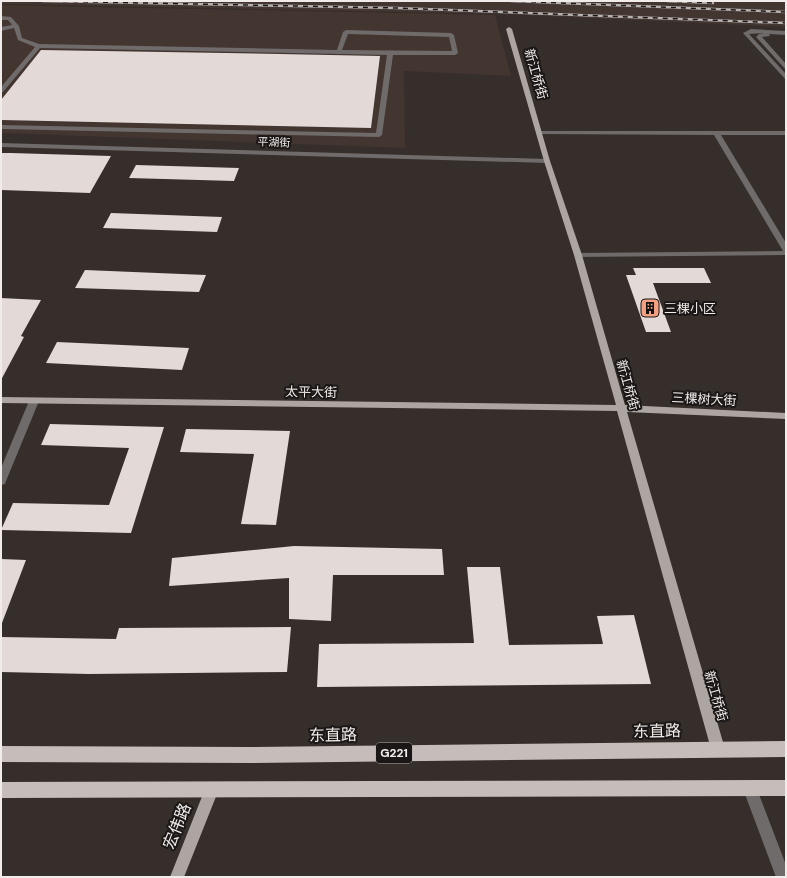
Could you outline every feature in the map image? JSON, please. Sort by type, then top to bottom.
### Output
[{"type":"highway","name":"东直路","points":[[1,754],[265,754],[786,749]]},
{"type":"highway","points":[[1,790],[786,788]]},
{"type":"main road","name":"新江桥街","points":[[509,28],[547,161],[578,255],[718,749]]},
{"type":"main road","name":"太平大街","points":[[1,400],[622,408]]},
{"type":"main road","name":"三棵树大街","points":[[622,408],[786,416]]},
{"type":"main road","name":"宏伟路","points":[[177,877],[212,789]]},
{"type":"street","points":[[1,18],[9,18],[16,26],[20,39],[38,46],[339,52],[390,53],[455,52],[451,35],[346,32],[339,52]]},
{"type":"street","points":[[1,29],[16,26]]},
{"type":"street","points":[[786,32],[751,31],[746,33],[786,78]]},
{"type":"street","points":[[786,36],[764,35],[759,37],[786,68]]},
{"type":"street","points":[[1,91],[38,46]]},
{"type":"street","points":[[1,127],[379,135],[390,53]]},
{"type":"street","points":[[540,133],[786,133]]},
{"type":"street","points":[[717,134],[786,250]]},
{"type":"street","name":"平湖街","points":[[1,145],[547,161]]},
{"type":"street","points":[[578,255],[786,253]]},
{"type":"street","points":[[1,481],[34,401]]},
{"type":"street","points":[[750,789],[783,877]]},
{"type":"shaded area","points":[[1,1],[786,1],[786,27],[502,14],[1,4]]},
{"type":"shaded area","points":[[1,5],[495,15],[511,76],[404,71],[405,148],[1,133]]},
{"type":"building","points":[[41,50],[380,56],[371,128],[1,120],[1,100]]},
{"type":"building","points":[[1,153],[111,156],[90,193],[1,190]]},
{"type":"building","points":[[136,165],[239,168],[234,181],[129,178]]},
{"type":"building","points":[[111,213],[222,217],[217,232],[103,228]]},
{"type":"building","name":"三棵小区","points":[[633,268],[704,268],[711,283],[653,283],[671,332],[646,332],[626,275],[636,275]]},
{"type":"building","points":[[85,270],[206,275],[199,292],[75,288]]},
{"type":"building","points":[[1,298],[41,300],[21,336],[24,337],[1,380]]},
{"type":"building","points":[[57,342],[189,348],[182,370],[46,363]]},
{"type":"building","points":[[50,424],[164,427],[131,533],[1,530],[13,503],[109,505],[129,448],[41,445]]},
{"type":"building","points":[[186,429],[290,431],[276,525],[241,524],[254,454],[180,452]]},
{"type":"building","points":[[294,546],[442,549],[444,575],[333,575],[331,621],[289,619],[289,578],[169,586],[172,558]]},
{"type":"building","points":[[1,559],[26,560],[2,623],[1,623]]},
{"type":"building","points":[[467,567],[500,567],[509,645],[603,644],[597,616],[634,615],[651,684],[317,687],[319,644],[474,643]]},
{"type":"building","points":[[291,627],[287,672],[89,674],[1,672],[1,637],[116,639],[119,628]]},
{"type":"railway","points":[[43,1],[397,8],[786,23]]},
{"type":"railway","points":[[511,1],[786,12]]},
{"type":"railway","points":[[667,1],[713,3]]},
{"type":"place","name":"三棵小区","points":[[650,308]]}]
